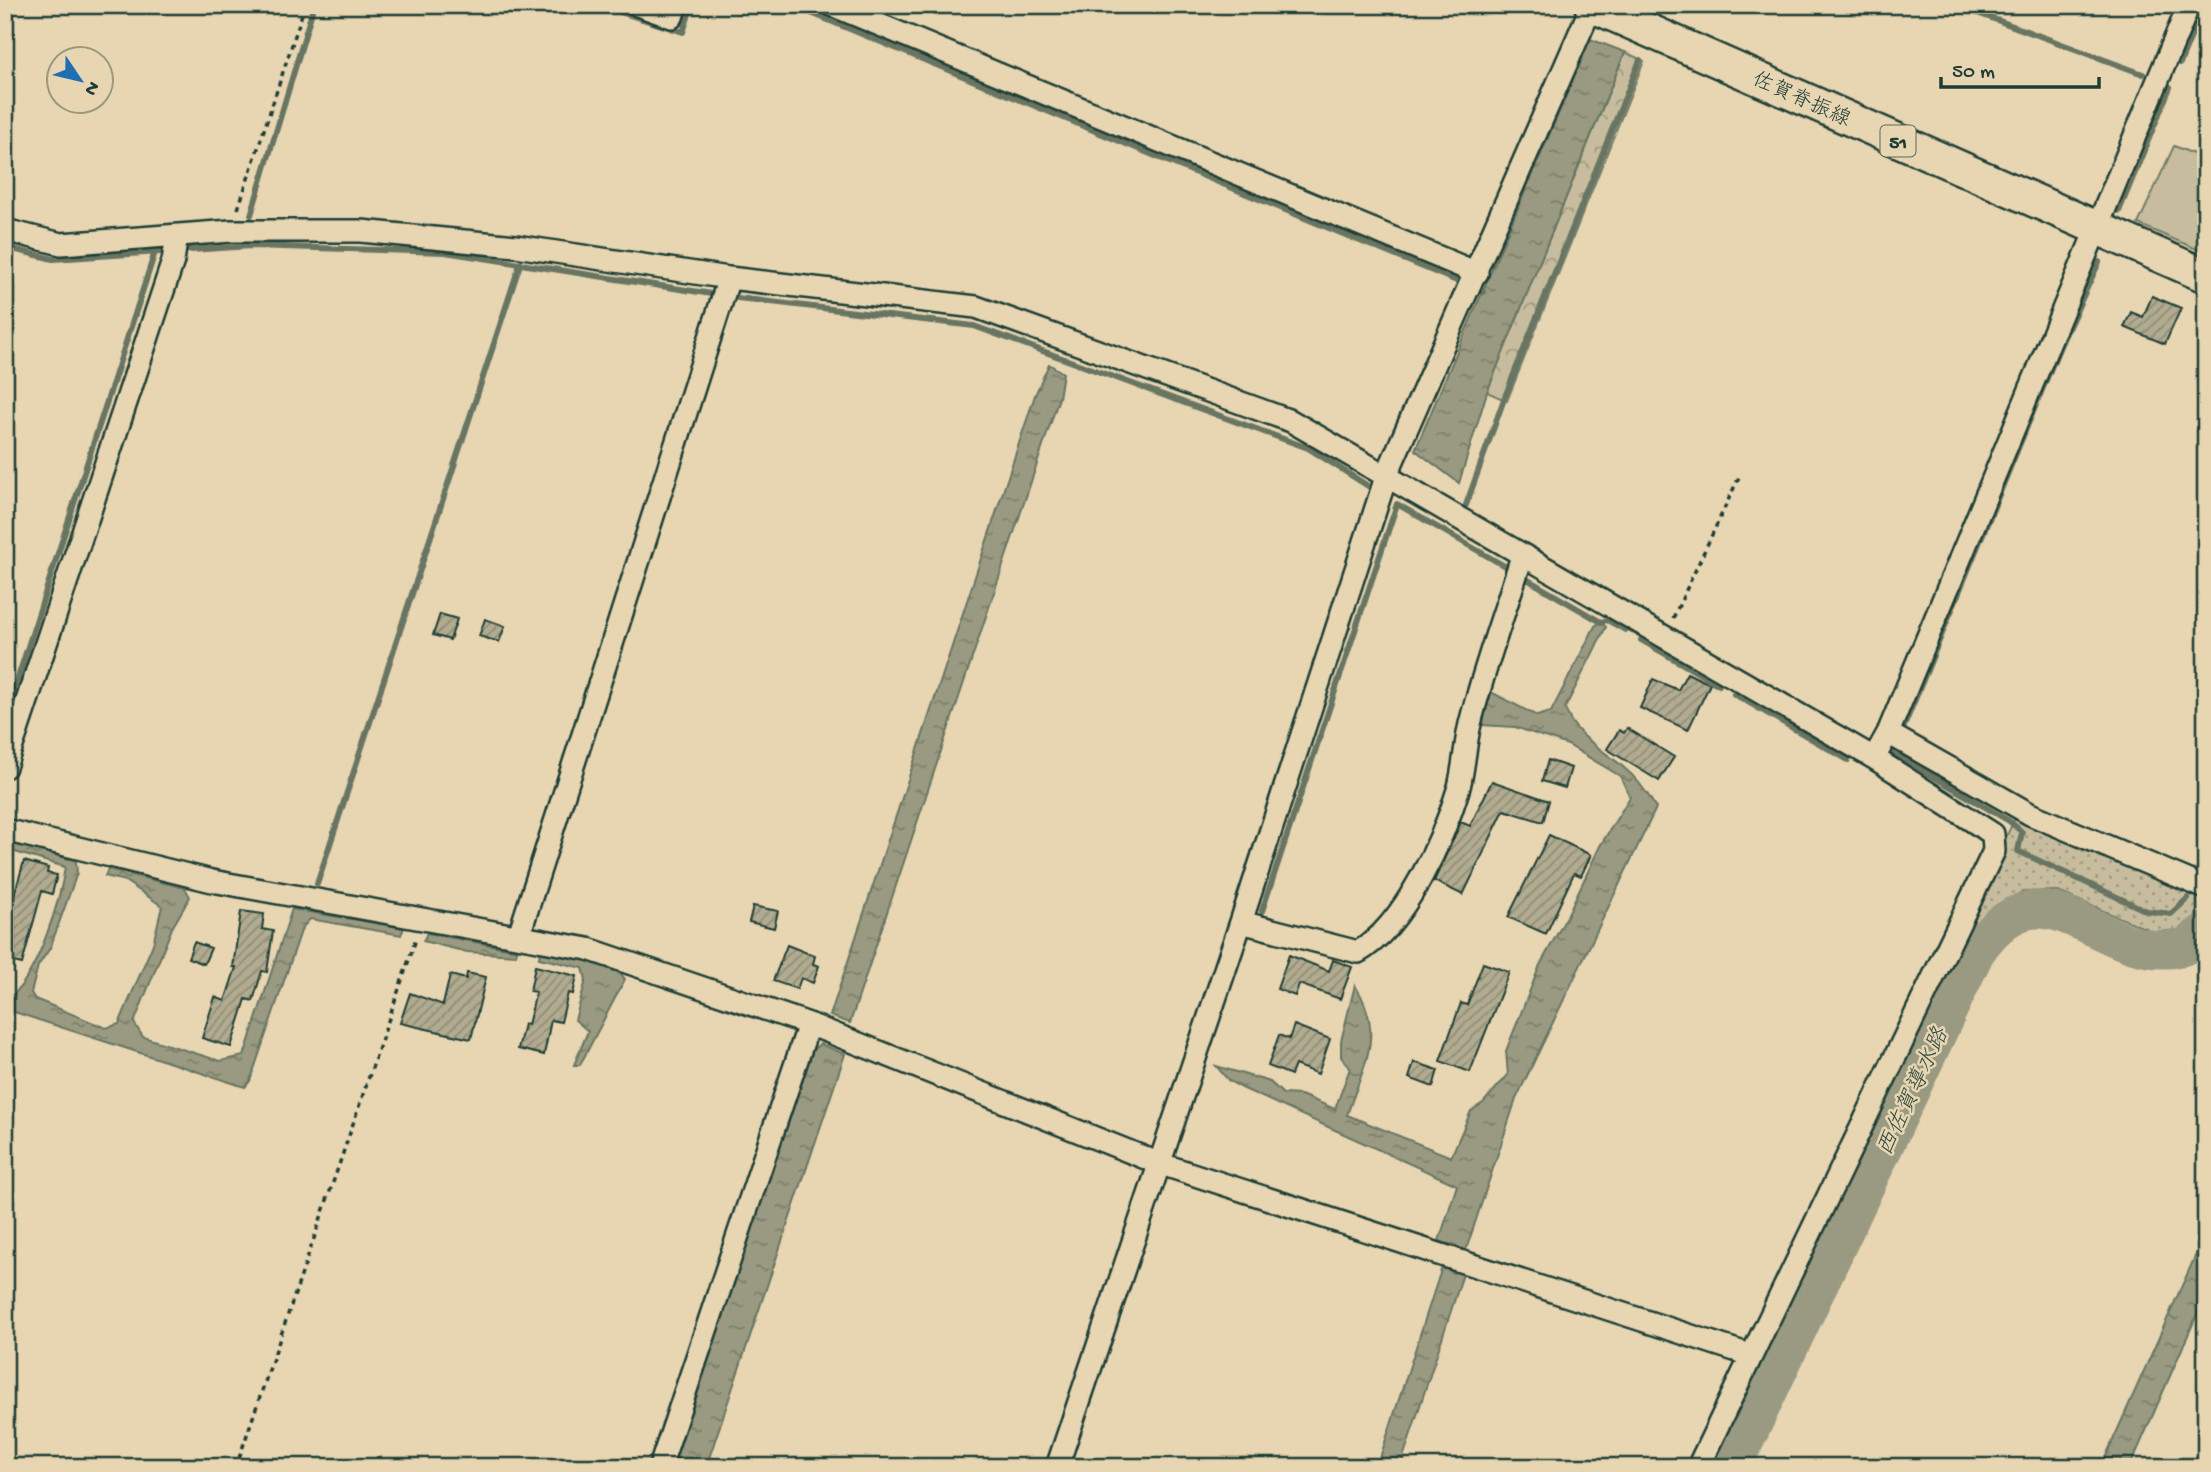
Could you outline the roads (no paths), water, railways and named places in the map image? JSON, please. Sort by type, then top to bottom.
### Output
[{"type":"main road","name":"佐賀脊振線","points":[[1592,5],[2206,276]]},
{"type":"street","points":[[638,5],[672,17],[676,5]]},
{"type":"street","points":[[832,5],[1477,273]]},
{"type":"street","points":[[1057,1467],[1241,922],[1387,474],[1592,5]]},
{"type":"street","points":[[1874,758],[1888,733],[2189,5]]},
{"type":"street","points":[[5,230],[61,244],[231,231],[361,231],[516,246],[729,278],[976,307],[1292,421],[1874,758],[1993,834],[1994,851],[1698,1467]]},
{"type":"street","points":[[5,767],[173,261],[177,235]]},
{"type":"street","points":[[519,934],[729,278]]},
{"type":"street","points":[[1241,922],[1358,952],[1370,945],[1388,925],[1416,887],[1439,843],[1459,786],[1470,724],[1522,556]]},
{"type":"street","points":[[1888,733],[2030,814],[2206,888]]},
{"type":"street","points":[[5,830],[212,881],[423,920],[519,934],[588,949],[809,1024],[1158,1163],[1750,1355]]},
{"type":"street","points":[[660,1467],[809,1024]]},
{"type":"water","points":[[1590,39],[1625,52],[1487,392],[1459,483],[1415,450]]},
{"type":"water","points":[[1049,364],[1063,373],[1059,398],[850,1023],[830,1016],[1035,395]]},
{"type":"water","points":[[1601,622],[1606,627],[1565,708],[1581,734],[1632,775],[1656,808],[1516,1099],[1466,1250],[1439,1241],[1457,1185],[1244,1089],[1229,1081],[1216,1066],[1270,1082],[1283,1094],[1301,1095],[1335,1109],[1350,1068],[1341,1057],[1341,1041],[1355,985],[1369,1019],[1370,1035],[1365,1065],[1347,1115],[1451,1157],[1471,1111],[1483,1103],[1508,1075],[1506,1051],[1540,965],[1600,846],[1630,797],[1620,776],[1568,745],[1515,727],[1482,725],[1491,692],[1537,716],[1551,712],[1595,626]]},
{"type":"water","points":[[5,841],[76,861],[77,873],[50,948],[38,966],[31,993],[35,999],[106,1028],[119,1024],[153,944],[162,906],[125,881],[105,876],[108,869],[185,888],[190,897],[172,928],[134,1023],[143,1037],[220,1061],[244,1056],[292,909],[404,928],[401,935],[310,919],[302,928],[250,1081],[245,1087],[5,1009],[5,993],[13,995],[31,970],[39,953],[53,917],[65,867],[5,849]]},
{"type":"water","points":[[427,933],[517,950],[516,955],[467,952],[423,941]]},
{"type":"water","points":[[540,952],[598,962],[609,966],[625,979],[580,1065],[574,1065],[588,1031],[575,1020],[586,980],[583,968],[539,958]]},
{"type":"water","points":[[820,1044],[845,1054],[706,1467],[671,1467],[810,1052]]},
{"type":"water","points":[[2206,1232],[2206,1294],[2130,1467],[2101,1467]]},
{"type":"water","points":[[1442,1267],[1463,1274],[1400,1467],[1377,1467]]},
{"type":"waterway","points":[[251,215],[314,5]]},
{"type":"waterway","points":[[598,5],[683,32],[692,5]]},
{"type":"waterway","points":[[792,5],[1483,292]]},
{"type":"waterway","points":[[1956,5],[2143,74]]},
{"type":"waterway","points":[[2180,63],[2204,5]]},
{"type":"waterway","points":[[1466,505],[1504,399],[1640,60]]},
{"type":"waterway","points":[[2119,211],[2170,87]]},
{"type":"waterway","points":[[5,247],[53,259],[251,246],[445,252],[718,295]]},
{"type":"waterway","points":[[5,718],[155,252]]},
{"type":"waterway","points":[[2099,262],[2060,346],[1893,753],[2009,821],[2022,832],[2018,851],[2147,911],[2171,914],[2188,898]]},
{"type":"waterway","points":[[317,884],[520,264]]},
{"type":"waterway","points":[[729,297],[974,326],[1308,448],[1368,486]]},
{"type":"waterway","points":[[1262,911],[1397,504],[1508,568]]},
{"type":"waterway","points":[[1525,578],[1601,622],[1607,620],[1625,630]]},
{"type":"waterway","points":[[1641,640],[1719,685]]},
{"type":"waterway","points":[[1734,694],[1848,760]]},
{"type":"waterway","name":"西佐賀導水路","points":[[1733,1467],[1976,952],[2001,923],[2025,911],[2049,911],[2150,949],[2179,948],[2206,931]]},
{"type":"waterway","points":[[1453,1246],[1453,1271]]}]
